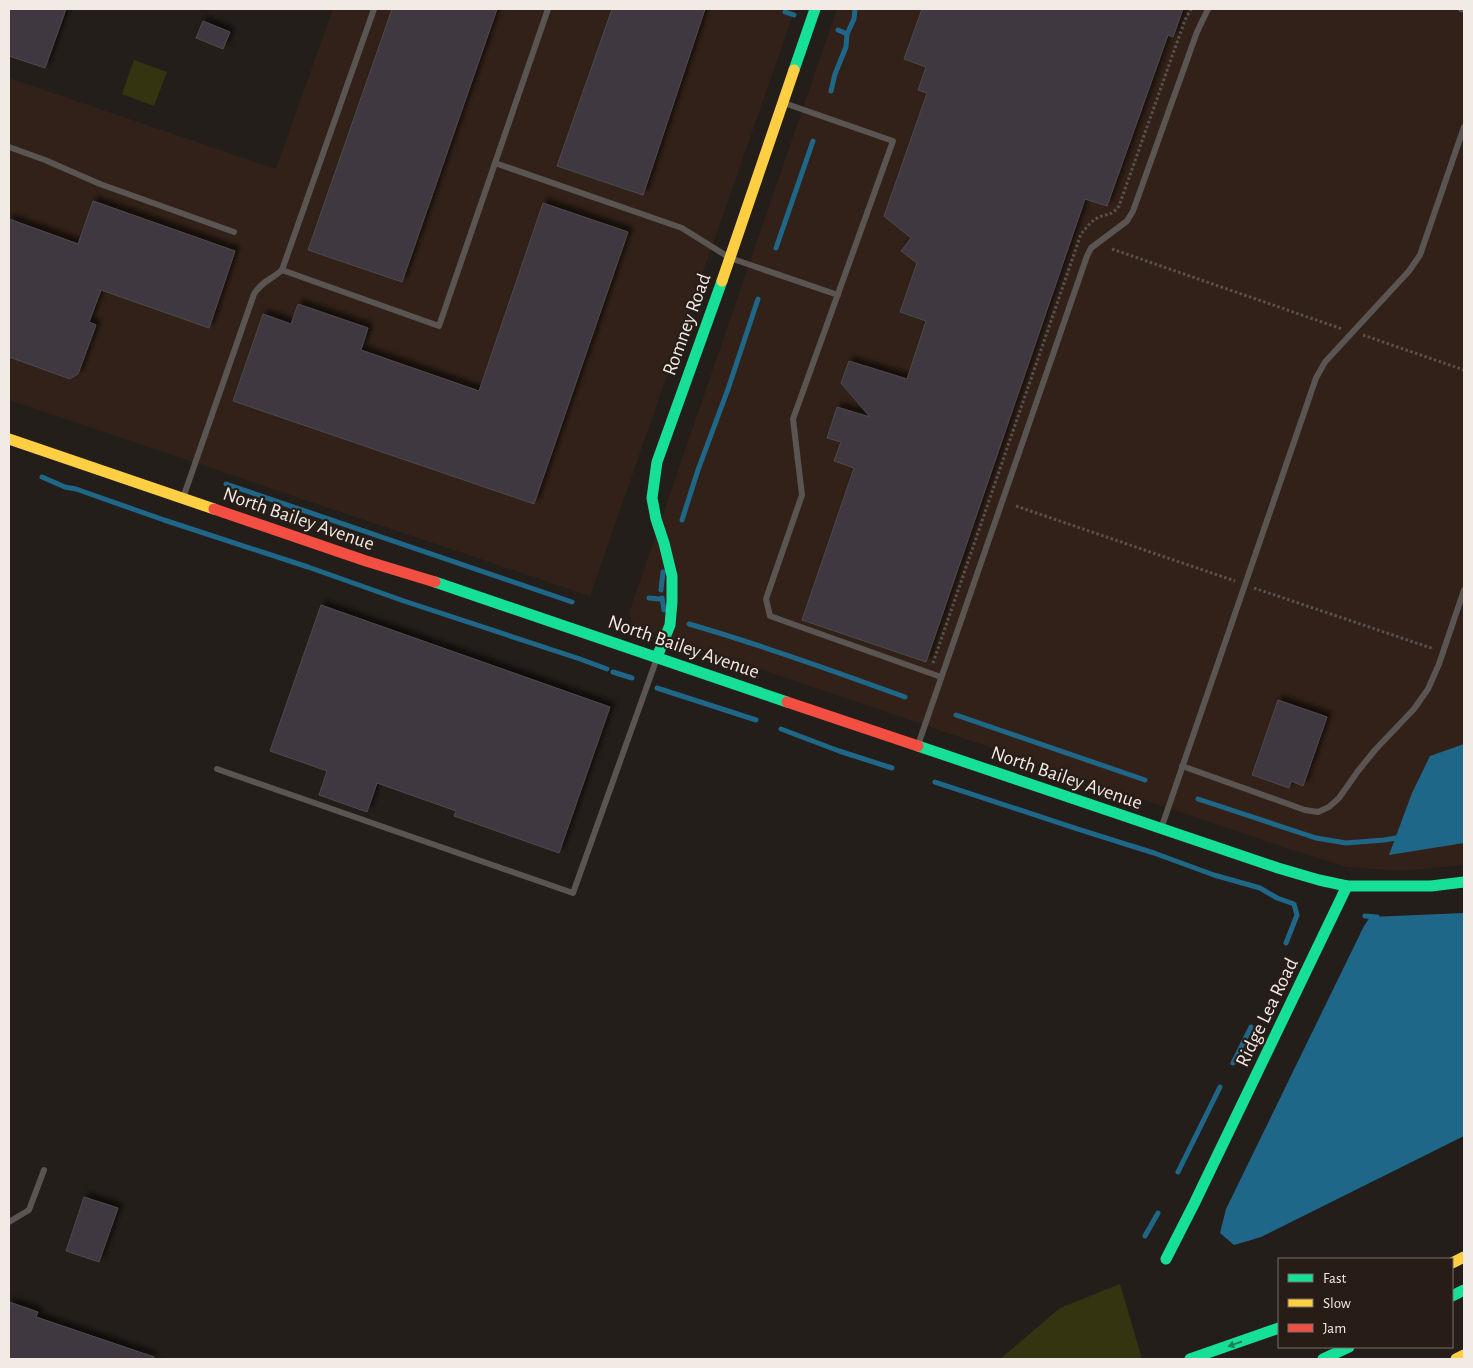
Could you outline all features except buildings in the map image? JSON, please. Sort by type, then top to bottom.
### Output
[{"type":"main road","name":"Romney Road","points":[[657,657],[670,625],[672,576],[652,498],[657,462],[730,258],[815,9]]},
{"type":"main road","name":"North Bailey Avenue","points":[[9,440],[366,561],[425,578],[1286,870],[1347,886]]},
{"type":"main road","points":[[1347,886],[1431,886],[1464,882]]},
{"type":"main road","name":"Ridge Lea Road","points":[[1166,1259],[1347,886]]},
{"type":"main road","points":[[1190,1359],[1278,1328]]},
{"type":"main road","points":[[1323,1359],[1347,1348]]},
{"type":"main road","points":[[1456,1359],[1464,1355]]},
{"type":"lane","points":[[183,499],[254,294],[266,280],[275,277],[282,270],[374,9]]},
{"type":"lane","points":[[282,270],[439,326],[548,9]]},
{"type":"lane","points":[[918,746],[1087,256],[1091,248],[1127,221],[1133,211],[1197,32],[1208,9]]},
{"type":"lane","points":[[783,102],[893,141],[793,420],[802,495],[766,599],[770,616],[941,677]]},
{"type":"lane","points":[[1161,828],[1316,378],[1325,362],[1409,271],[1420,255],[1464,127]]},
{"type":"lane","points":[[9,146],[100,184],[234,232]]},
{"type":"lane","points":[[495,163],[682,228],[730,258],[838,295]]},
{"type":"lane","points":[[1182,766],[1305,810],[1318,812],[1329,808],[1339,798],[1375,750],[1414,709],[1428,689],[1462,604],[1464,590]]},
{"type":"lane","points":[[218,769],[573,893],[657,657]]},
{"type":"lane","points":[[9,1222],[29,1210],[44,1170]]},
{"type":"path","points":[[1112,249],[1343,329]]},
{"type":"path","points":[[1362,335],[1464,370]]},
{"type":"path","points":[[1016,506],[1236,582]]},
{"type":"path","points":[[1253,587],[1434,649]]},
{"type":"shaded area","points":[[333,9],[795,9],[590,596],[9,400],[9,78],[276,169]]},
{"type":"shaded area","points":[[837,9],[1464,9],[1464,864],[1400,871],[1347,867],[636,627],[632,622],[629,613]]},
{"type":"shaded area","points":[[134,60],[167,72],[154,106],[122,94]]},
{"type":"shaded area","points":[[1120,1284],[1142,1359],[1000,1359],[1060,1308]]},
{"type":"water","points":[[1464,744],[1464,843],[1389,855],[1412,793],[1430,756]]},
{"type":"water","points":[[1464,913],[1464,1136],[1261,1237],[1234,1245],[1220,1233],[1226,1209],[1370,917]]},
{"type":"waterway","points":[[831,91],[835,74],[846,47],[847,34],[854,19],[855,9]]},
{"type":"waterway","points":[[785,12],[794,15]]},
{"type":"waterway","points":[[838,30],[847,34]]},
{"type":"waterway","points":[[776,248],[813,141]]},
{"type":"waterway","points":[[682,520],[758,299]]},
{"type":"waterway","points":[[42,477],[65,487],[76,489],[607,669]]},
{"type":"waterway","points":[[226,484],[572,602]]},
{"type":"waterway","points":[[661,590],[663,572]]},
{"type":"waterway","points":[[649,598],[659,599]]},
{"type":"waterway","points":[[662,598],[664,610]]},
{"type":"waterway","points":[[689,624],[771,649],[905,697]]},
{"type":"waterway","points":[[613,672],[632,678]]},
{"type":"waterway","points":[[657,688],[756,720]]},
{"type":"waterway","points":[[956,715],[1145,780]]},
{"type":"waterway","points":[[781,729],[839,751],[892,768]]},
{"type":"waterway","points":[[935,782],[1154,853],[1214,875],[1260,888],[1277,898],[1294,904],[1297,915],[1286,943]]},
{"type":"waterway","points":[[1198,799],[1316,838],[1346,843],[1402,837]]},
{"type":"waterway","points":[[1365,916],[1377,917]]},
{"type":"waterway","points":[[1233,1063],[1251,1027]]},
{"type":"waterway","points":[[1178,1172],[1220,1087]]},
{"type":"waterway","points":[[1145,1236],[1158,1213]]},
{"type":"traffic: fast","points":[[794,70],[815,9]]},
{"type":"traffic: fast","points":[[657,657],[670,625],[672,602],[672,576],[652,498],[657,462],[722,281]]},
{"type":"traffic: fast","points":[[435,582],[787,702]]},
{"type":"traffic: fast","points":[[918,746],[1278,868],[1319,880],[1347,886],[1431,886],[1464,882]]},
{"type":"traffic: fast","points":[[1166,1259],[1347,886]]},
{"type":"traffic: fast","points":[[1453,1296],[1464,1290]]},
{"type":"traffic: fast","points":[[1190,1359],[1278,1328]]},
{"type":"traffic: fast","points":[[1323,1359],[1347,1348]]},
{"type":"traffic: slow","points":[[722,281],[794,70]]},
{"type":"traffic: slow","points":[[9,439],[214,509]]},
{"type":"traffic: slow","points":[[1453,1262],[1464,1257]]},
{"type":"traffic: slow","points":[[1456,1359],[1464,1355]]},
{"type":"traffic: jam","points":[[214,509],[366,561],[435,582]]},
{"type":"traffic: jam","points":[[787,702],[918,746]]}]
